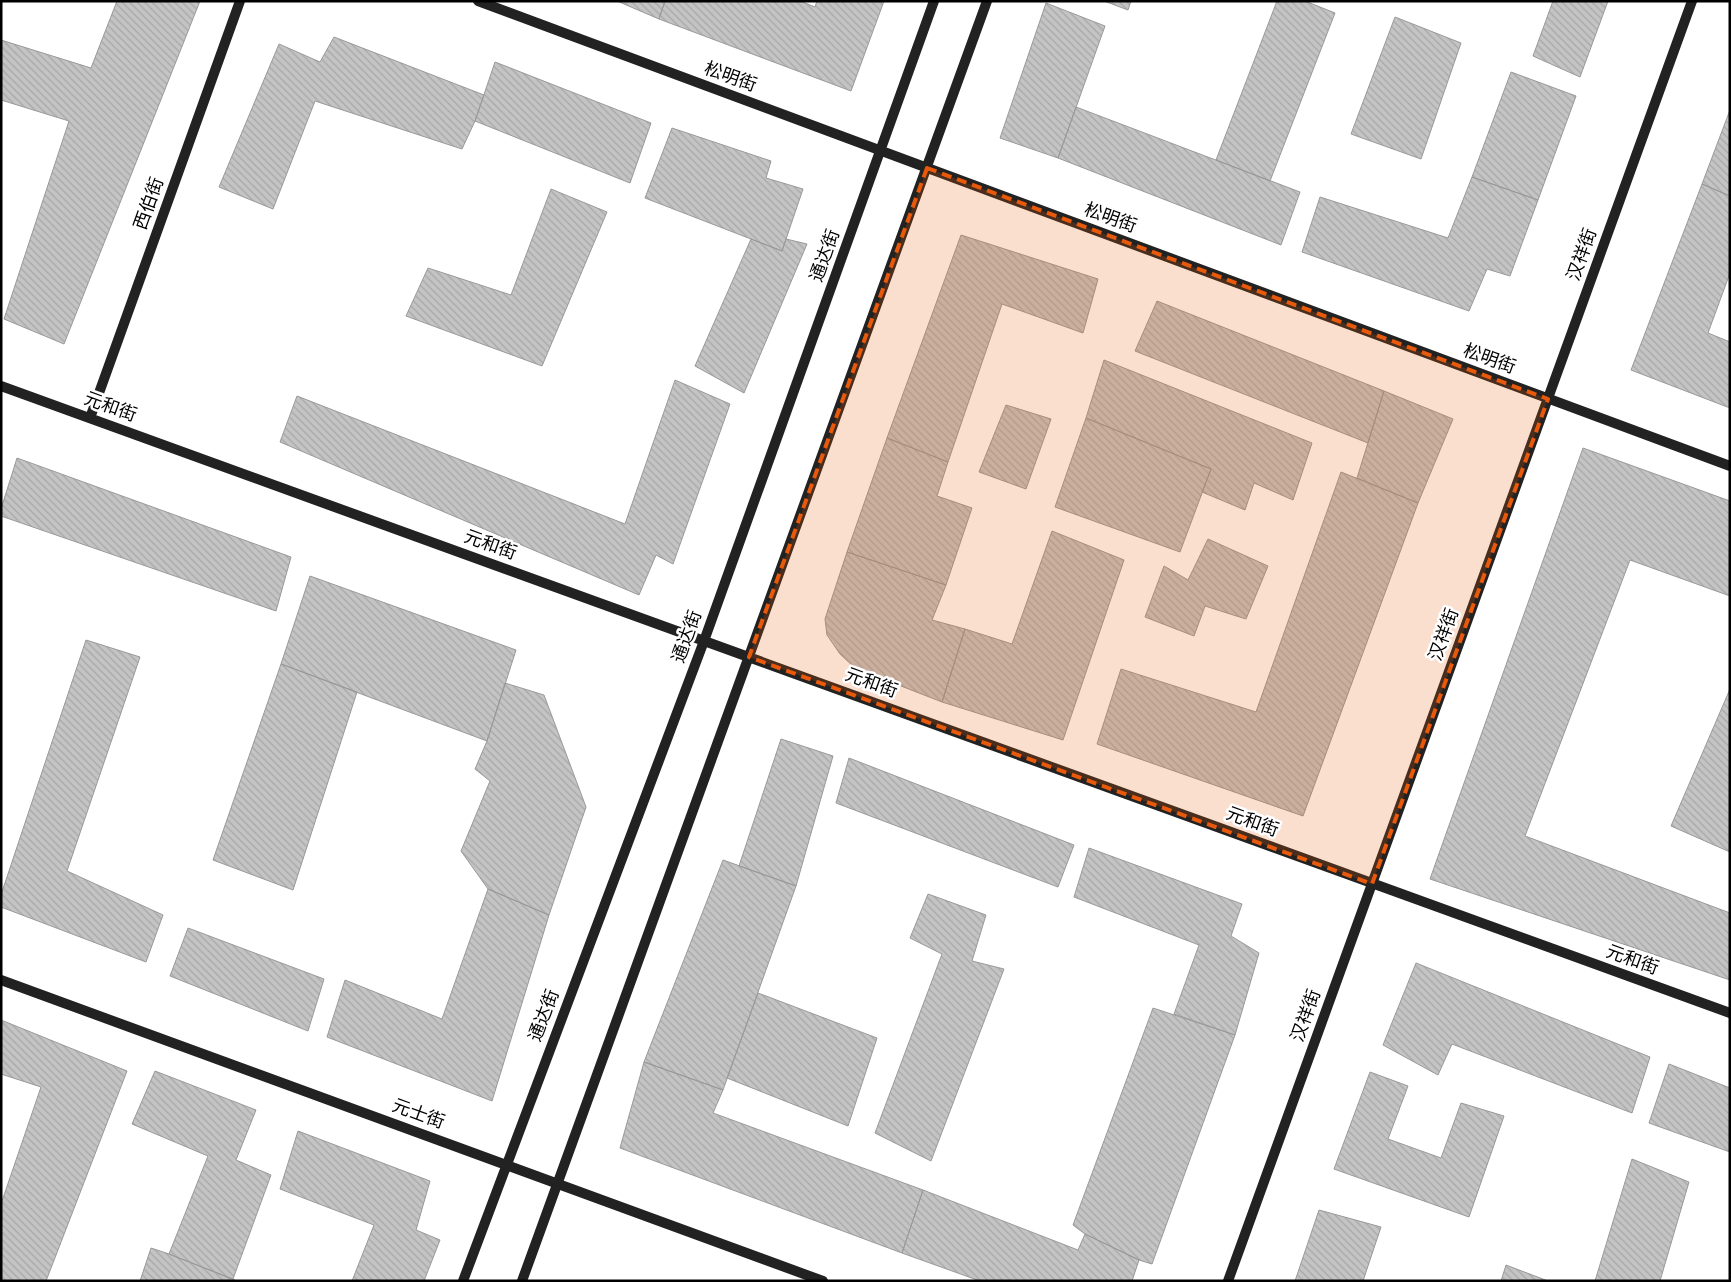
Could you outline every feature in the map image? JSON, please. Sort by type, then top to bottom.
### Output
[{"type":"street","name":"西伯街","points":[[90,418],[240,1]]},
{"type":"street","name":"松明街","points":[[478,1],[1730,466]]},
{"type":"street","name":"通达街","points":[[463,1281],[704,641],[934,1]]},
{"type":"street","points":[[522,1281],[987,1]]},
{"type":"street","name":"汉祥街","points":[[1228,1281],[1692,1]]},
{"type":"street","name":"元和街","points":[[1,386],[1730,1013]]},
{"type":"street","name":"元士街","points":[[1,980],[823,1281]]},
{"type":"highlighted area","points":[[927,168],[1548,399],[1372,884],[749,657]]},
{"type":"building","points":[[117,1],[200,1],[64,344],[4,319],[69,121],[1,100],[1,40],[91,68]]},
{"type":"building","points":[[617,1],[665,1],[659,19]]},
{"type":"building","points":[[665,1],[800,1],[815,7],[817,1],[884,1],[851,91],[659,19]]},
{"type":"building","points":[[1104,1],[1131,1],[1128,10]]},
{"type":"building","points":[[1277,1],[1305,1],[1335,13],[1270,181],[1216,160]]},
{"type":"building","points":[[1553,1],[1608,1],[1580,77],[1533,56]]},
{"type":"building","points":[[1046,3],[1105,26],[1058,158],[1000,138]]},
{"type":"building","points":[[1395,17],[1461,43],[1421,159],[1351,134]]},
{"type":"building","points":[[334,37],[484,95],[462,149],[315,101],[273,209],[219,187],[279,44],[320,62]]},
{"type":"building","points":[[495,62],[651,123],[630,183],[475,121]]},
{"type":"building","points":[[1511,72],[1576,96],[1538,200],[1472,177]]},
{"type":"building","points":[[1076,107],[1300,192],[1281,245],[1058,158]]},
{"type":"building","points":[[1730,110],[1730,196],[1702,184]]},
{"type":"building","points":[[672,128],[771,161],[766,178],[803,189],[782,251],[645,198]]},
{"type":"building","points":[[1472,177],[1538,200],[1510,276],[1487,269],[1469,311],[1302,252],[1320,197],[1448,238]]},
{"type":"building","points":[[1702,184],[1730,196],[1730,273],[1708,333],[1730,342],[1730,408],[1631,370]]},
{"type":"building","points":[[551,189],[607,212],[542,366],[406,316],[428,268],[511,295]]},
{"type":"building","points":[[961,235],[1098,279],[1083,333],[1002,304],[948,462],[887,438]]},
{"type":"building","points":[[751,239],[782,251],[786,239],[807,244],[744,393],[695,366]]},
{"type":"building","points":[[1157,301],[1384,391],[1368,443],[1135,351]]},
{"type":"building","points":[[1104,360],[1312,443],[1293,500],[1254,483],[1245,510],[1202,492],[1211,469],[1086,418]]},
{"type":"building","points":[[675,380],[730,404],[673,564],[656,555],[639,595],[280,442],[297,396],[625,524]]},
{"type":"building","points":[[1384,391],[1453,419],[1418,503],[1357,478]]},
{"type":"building","points":[[1006,405],[1051,419],[1026,489],[979,472]]},
{"type":"building","points":[[1086,418],[1211,469],[1180,552],[1055,507]]},
{"type":"building","points":[[887,438],[948,462],[937,496],[972,508],[946,585],[847,552]]},
{"type":"building","points":[[1583,448],[1730,501],[1730,596],[1630,560],[1525,836],[1730,913],[1730,980],[1430,879]]},
{"type":"building","points":[[17,458],[291,557],[276,611],[1,516],[1,509]]},
{"type":"building","points":[[1341,472],[1418,503],[1303,816],[1097,744],[1121,669],[1256,712]]},
{"type":"building","points":[[1052,531],[1124,560],[1063,740],[942,702],[965,629],[1012,644]]},
{"type":"building","points":[[1208,539],[1268,566],[1246,619],[1205,606],[1194,636],[1145,617],[1164,566],[1188,580]]},
{"type":"building","points":[[847,552],[946,585],[932,620],[965,629],[942,702],[855,668],[840,654],[827,635],[825,619]]},
{"type":"building","points":[[310,576],[516,650],[487,741],[281,664]]},
{"type":"building","points":[[86,640],[140,657],[67,871],[163,915],[146,962],[1,907],[1,895]]},
{"type":"building","points":[[281,664],[357,692],[293,890],[213,860]]},
{"type":"building","points":[[505,683],[544,695],[586,807],[549,915],[488,889],[461,851],[490,781],[475,769],[487,741]]},
{"type":"building","points":[[1730,689],[1730,852],[1671,826]]},
{"type":"building","points":[[781,739],[833,756],[796,886],[739,866]]},
{"type":"building","points":[[849,758],[1074,845],[1058,887],[836,803]]},
{"type":"building","points":[[1089,848],[1242,904],[1231,936],[1259,953],[1235,1035],[1174,1014],[1199,945],[1074,897]]},
{"type":"building","points":[[723,860],[796,886],[723,1090],[644,1062]]},
{"type":"building","points":[[488,889],[549,915],[492,1101],[327,1037],[345,980],[442,1019]]},
{"type":"building","points":[[928,894],[986,915],[972,961],[1004,969],[931,1161],[875,1133],[942,954],[910,938]]},
{"type":"building","points":[[188,928],[324,979],[308,1031],[170,976]]},
{"type":"building","points":[[1416,963],[1650,1057],[1632,1113],[1452,1044],[1438,1075],[1383,1045]]},
{"type":"building","points":[[758,993],[877,1038],[848,1126],[727,1078]]},
{"type":"building","points":[[1153,1008],[1235,1035],[1152,1264],[1139,1260],[1085,1234],[1073,1225]]},
{"type":"building","points":[[1,1020],[127,1071],[46,1281],[1,1281],[1,1204],[41,1087],[1,1074]]},
{"type":"building","points":[[644,1062],[723,1090],[713,1113],[923,1190],[902,1253],[620,1148]]},
{"type":"building","points":[[1669,1064],[1730,1088],[1730,1152],[1649,1123]]},
{"type":"building","points":[[155,1071],[256,1110],[236,1160],[271,1175],[233,1279],[169,1254],[208,1156],[132,1124]]},
{"type":"building","points":[[1370,1072],[1408,1086],[1388,1139],[1441,1158],[1461,1103],[1504,1116],[1469,1217],[1334,1169]]},
{"type":"building","points":[[298,1131],[430,1181],[416,1230],[440,1240],[424,1281],[352,1281],[374,1225],[280,1189]]},
{"type":"building","points":[[1632,1159],[1689,1182],[1660,1281],[1595,1281]]},
{"type":"building","points":[[923,1190],[1078,1250],[1085,1234],[1139,1260],[1132,1281],[980,1281],[902,1253]]},
{"type":"building","points":[[1319,1210],[1381,1227],[1363,1281],[1295,1281]]},
{"type":"building","points":[[151,1248],[169,1254],[237,1281],[140,1281]]},
{"type":"building","points":[[1506,1265],[1548,1281],[1501,1281]]}]
